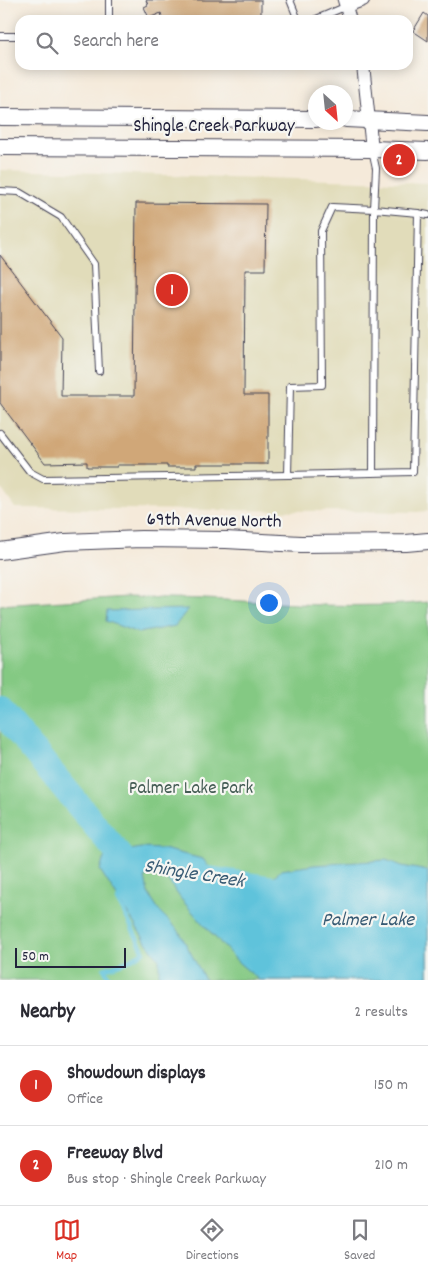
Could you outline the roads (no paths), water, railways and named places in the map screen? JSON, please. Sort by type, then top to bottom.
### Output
[{"type":"street","points":[[349,15],[345,3],[363,0]]},
{"type":"street","points":[[364,70],[372,148]]},
{"type":"street","name":"Shingle Creek Parkway","points":[[0,117],[308,119]]},
{"type":"street","points":[[353,119],[428,123]]},
{"type":"street","name":"Shingle Creek Parkway","points":[[0,146],[372,148],[428,151]]},
{"type":"street","name":"69th Avenue North","points":[[0,551],[65,542],[142,540],[226,540],[302,544],[428,542]]},
{"type":"lane","points":[[109,0],[109,15]]},
{"type":"lane","points":[[290,0],[296,15]]},
{"type":"lane","points":[[323,15],[345,3]]},
{"type":"lane","points":[[0,36],[15,36]]},
{"type":"lane","points":[[372,148],[376,168],[374,209],[373,473]]},
{"type":"lane","points":[[0,191],[19,192],[61,216],[94,264],[99,371]]},
{"type":"lane","points":[[288,476],[290,386],[322,385],[321,231],[332,207],[428,215]]},
{"type":"lane","points":[[0,433],[30,472],[43,480],[413,472],[418,213]]},
{"type":"water","points":[[188,609],[175,626],[138,633],[106,621],[107,611]]},
{"type":"water","name":"Palmer Lake","points":[[141,848],[163,849],[203,859],[223,881],[239,888],[252,890],[269,881],[281,870],[314,865],[386,860],[402,866],[428,871],[428,980],[259,980],[239,963],[203,924],[181,899],[167,879],[150,872],[145,878],[148,893],[161,913],[179,931],[205,980],[159,980],[159,959],[100,870],[104,858],[115,853]]},
{"type":"waterway","name":"Shingle Creek","points":[[0,710],[127,864]]},
{"type":"waterway","name":"Shingle Creek","points":[[202,878],[294,892]]},
{"type":"waterway","points":[[111,980],[104,969],[126,962],[144,952],[118,900],[120,894]]},
{"type":"place","name":"Freeway Blvd","points":[[399,160]]},
{"type":"place","name":"Showdown displays","points":[[172,290]]},
{"type":"park label","name":"Palmer Lake Park","points":[[191,789]]}]
